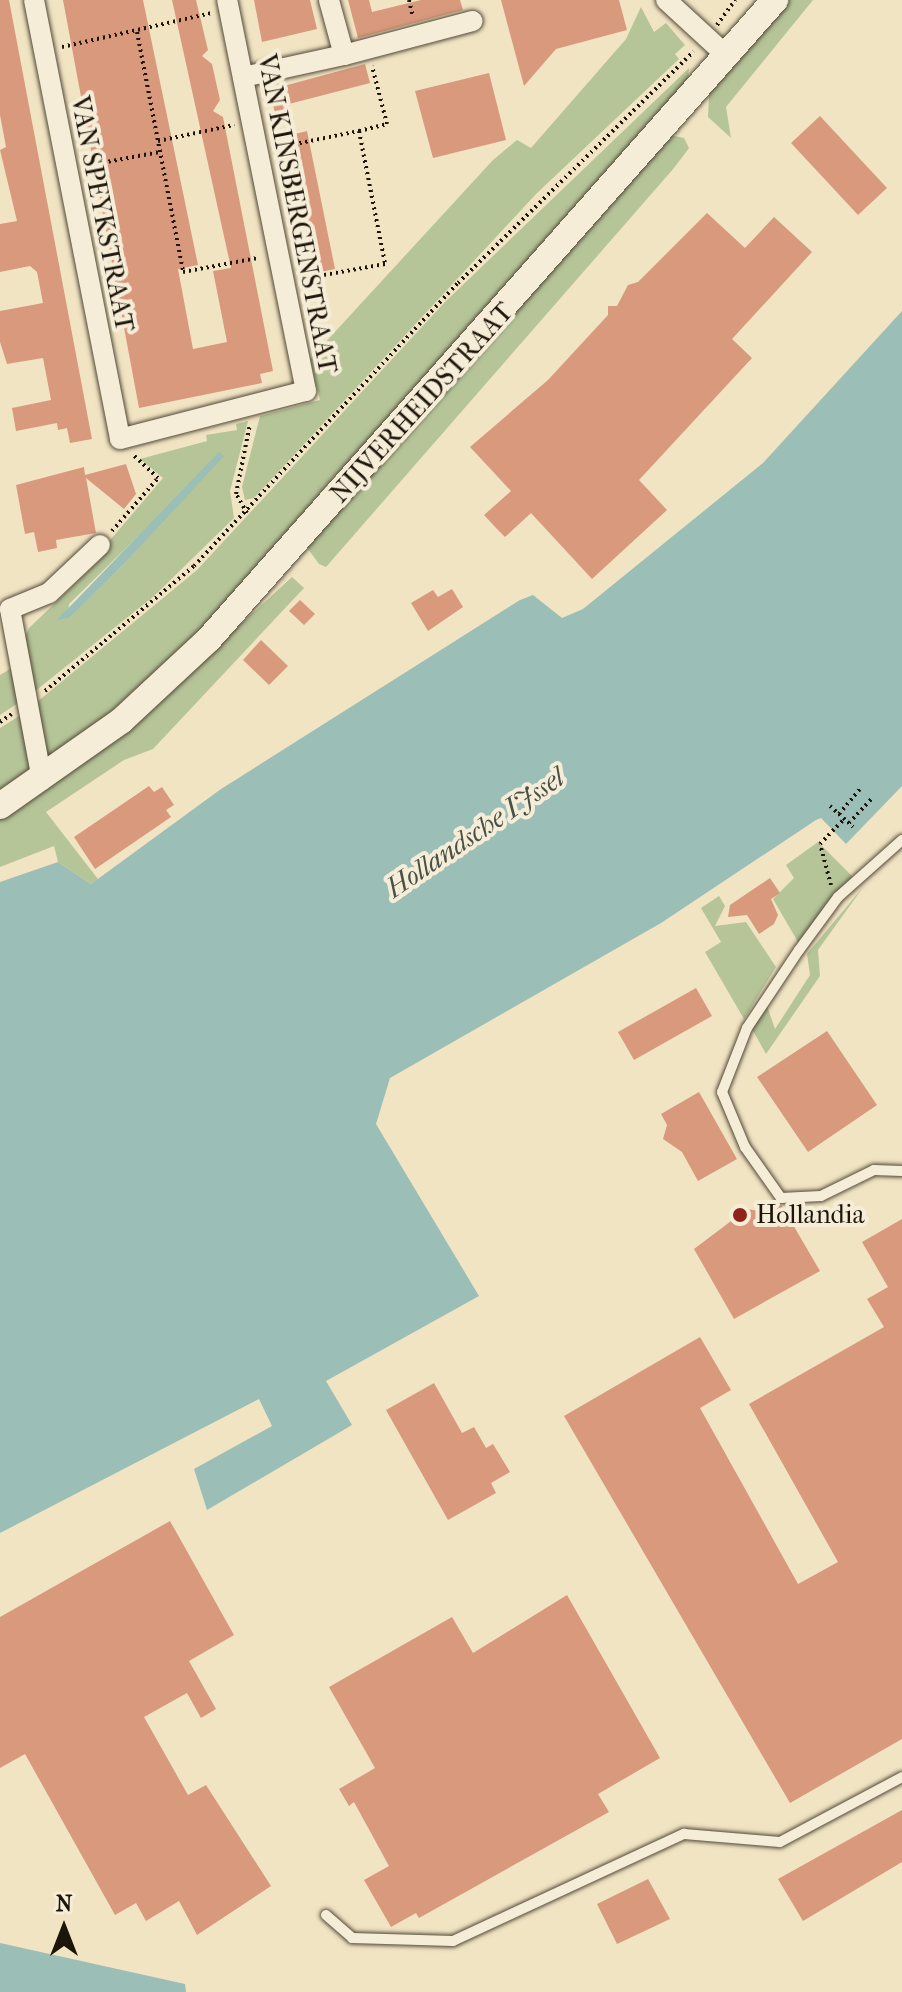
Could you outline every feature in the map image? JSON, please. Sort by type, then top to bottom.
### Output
[{"type":"street","name":"VAN SPEYKSTRAAT","points":[[34,0],[125,438]]},
{"type":"street","points":[[329,0],[344,55]]},
{"type":"street","points":[[666,0],[717,47]]},
{"type":"street","name":"NIJVERHEIDSTRAAT","points":[[0,806],[42,780],[121,721],[209,639],[717,47],[775,0]]},
{"type":"street","name":"VAN KINSBERGENSTRAAT","points":[[125,438],[306,391],[228,5]]},
{"type":"street","points":[[243,77],[344,55],[473,21]]},
{"type":"street","points":[[42,780],[10,609],[49,593],[100,545]]},
{"type":"lane","points":[[902,840],[838,897],[747,1028],[722,1092],[745,1147],[781,1198],[821,1196],[874,1170],[902,1171]]},
{"type":"lane","points":[[326,1915],[352,1938],[453,1941],[684,1834],[780,1842],[902,1777]]},
{"type":"path","name":"NIJVERHEIDSTRAAT","points":[[0,722],[133,622],[247,513],[458,283],[717,47],[735,0]]},
{"type":"path","points":[[44,51],[137,32],[228,5]]},
{"type":"path","points":[[137,32],[183,272],[278,254]]},
{"type":"path","points":[[258,152],[387,124],[367,49]]},
{"type":"path","points":[[158,141],[252,121]]},
{"type":"path","points":[[284,283],[385,264],[359,131]]},
{"type":"path","points":[[67,170],[160,152]]},
{"type":"path","points":[[247,513],[236,494],[254,404]]},
{"type":"path","points":[[100,545],[158,478],[135,458],[125,438]]},
{"type":"path","points":[[839,814],[861,788]]},
{"type":"path","points":[[830,806],[851,825],[872,798]]},
{"type":"path","points":[[838,897],[821,865],[820,844],[844,819]]},
{"type":"green space","points":[[788,0],[813,0],[726,107],[731,138],[708,117],[709,93]]},
{"type":"green space","points":[[641,7],[654,32],[666,23],[685,45],[675,54],[679,59],[536,194],[254,498],[245,500],[242,487],[260,416],[320,400],[310,359],[493,160],[517,140],[531,148],[626,39]]},
{"type":"green space","points":[[689,68],[688,81],[549,235],[553,243],[288,538],[148,685],[48,758],[31,707],[197,570],[445,302]]},
{"type":"green space","points":[[670,135],[684,138],[689,148],[674,168],[326,567],[319,564],[303,542]]},
{"type":"green space","points":[[248,421],[230,491],[234,518],[154,596],[29,696],[23,641],[29,628],[103,557],[100,552],[163,478],[140,459],[207,441],[206,435],[237,430],[236,424]],"holes":[[[223,453],[124,564],[68,618],[69,604]]]},
{"type":"green space","points":[[292,577],[304,588],[153,749],[124,760],[46,812],[98,879],[91,884],[58,862],[54,846],[0,867],[0,818],[108,746]]},
{"type":"green space","points":[[15,666],[21,701],[0,715],[0,675]]},
{"type":"green space","points":[[24,713],[33,769],[0,794],[0,728]]},
{"type":"green space","points":[[818,842],[853,877],[798,942],[773,899],[794,878],[786,865]]},
{"type":"green space","points":[[864,886],[818,950],[820,976],[766,1054],[752,1029],[767,1006],[775,1029],[810,975],[807,954]]},
{"type":"green space","points":[[719,896],[725,906],[715,926],[746,922],[776,967],[744,1019],[705,952],[721,942],[701,908]]},
{"type":"water","name":"Hollandsche IJssel","points":[[902,311],[902,786],[846,844],[821,818],[816,820],[661,923],[390,1078],[376,1124],[479,1296],[326,1381],[352,1425],[207,1510],[194,1469],[272,1426],[259,1399],[0,1533],[0,882],[58,862],[91,884],[221,789],[520,600],[533,595],[562,618],[583,609],[763,463]]},
{"type":"water","points":[[219,452],[224,456],[124,564],[69,618],[57,620]]},
{"type":"water","points":[[0,1943],[185,1984],[186,1992],[0,1992]]},
{"type":"building","points":[[0,0],[9,0],[92,439],[70,443],[67,428],[58,430],[57,423],[16,431],[12,408],[51,400],[43,358],[7,364],[0,342],[0,311],[43,303],[37,272],[30,266],[0,272],[0,224],[17,221],[0,150],[6,147],[0,115]]},
{"type":"building","points":[[63,0],[143,0],[198,265],[178,269],[193,349],[227,342],[213,271],[231,268],[172,0],[196,0],[208,50],[202,56],[212,64],[220,100],[213,111],[223,117],[273,371],[260,374],[262,383],[139,408]]},
{"type":"building","points":[[254,0],[310,0],[317,29],[262,42]]},
{"type":"building","points":[[348,0],[369,0],[372,12],[421,0],[460,0],[463,10],[358,38]]},
{"type":"building","points":[[501,0],[619,0],[627,30],[556,49],[524,86]]},
{"type":"building","points":[[365,64],[370,83],[289,104],[294,120],[278,124],[269,90]]},
{"type":"building","points":[[489,73],[506,140],[433,158],[415,91]]},
{"type":"building","points":[[820,116],[887,188],[858,215],[791,143]]},
{"type":"building","points":[[307,131],[335,269],[315,273],[287,136]]},
{"type":"building","points":[[707,213],[745,248],[774,217],[812,252],[732,339],[752,358],[639,480],[667,510],[592,579],[531,513],[505,537],[484,515],[511,491],[470,447],[548,380],[608,315],[608,306],[617,306],[628,285],[638,282]]},
{"type":"building","points":[[126,464],[136,494],[124,509],[86,478],[96,533],[56,540],[57,548],[38,552],[34,532],[25,534],[16,485],[84,467],[85,475]]},
{"type":"building","points":[[452,589],[463,607],[428,631],[411,603],[433,590],[438,597]]},
{"type":"building","points":[[300,600],[315,614],[304,625],[289,611]]},
{"type":"building","points":[[261,640],[288,666],[269,685],[243,660]]},
{"type":"building","points":[[149,786],[154,792],[162,787],[174,805],[166,810],[171,817],[95,869],[74,837]]},
{"type":"building","points":[[770,878],[780,893],[771,899],[778,915],[774,924],[759,934],[747,915],[728,917],[730,905]]},
{"type":"building","points":[[696,988],[712,1016],[634,1060],[618,1032]]},
{"type":"building","points":[[827,1031],[877,1105],[808,1152],[757,1077]]},
{"type":"building","points":[[699,1092],[737,1159],[698,1181],[682,1152],[663,1139],[667,1125],[661,1114]]},
{"type":"building","points":[[774,1203],[782,1206],[820,1271],[734,1319],[694,1249],[747,1209],[759,1211]]},
{"type":"building","points":[[902,1219],[902,1739],[790,1803],[564,1416],[700,1337],[731,1390],[700,1408],[798,1584],[838,1562],[749,1404],[884,1327],[867,1299],[888,1287],[862,1242]]},
{"type":"building","points":[[434,1383],[462,1433],[474,1427],[486,1448],[493,1444],[510,1472],[491,1483],[496,1493],[448,1520],[386,1410]]},
{"type":"building","points":[[170,1521],[234,1635],[189,1661],[216,1709],[201,1718],[187,1693],[144,1717],[188,1795],[206,1785],[271,1886],[197,1935],[179,1901],[146,1921],[136,1903],[115,1915],[25,1754],[0,1768],[0,1617]]},
{"type":"building","points":[[567,1595],[660,1758],[598,1794],[609,1812],[419,1918],[416,1913],[391,1927],[364,1880],[389,1866],[354,1802],[349,1806],[339,1789],[375,1768],[329,1687],[452,1617],[473,1653]]},
{"type":"building","points":[[902,1810],[902,1862],[803,1921],[778,1879]]},
{"type":"building","points":[[648,1879],[670,1919],[617,1944],[597,1904]]},
{"type":"place","name":"Hollandia","points":[[740,1215]]}]
